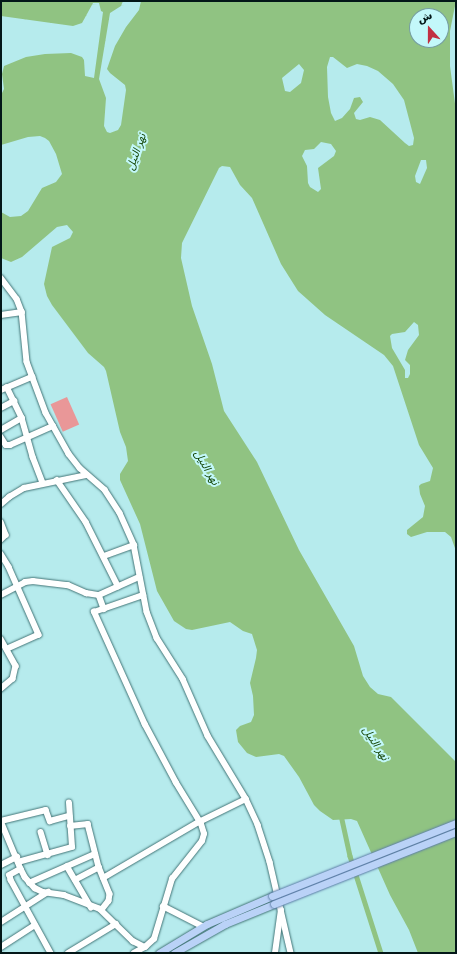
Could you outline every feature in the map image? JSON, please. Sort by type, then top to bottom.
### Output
[{"type":"main road","points":[[159,953],[202,926],[236,910],[456,823]]},
{"type":"main road","points":[[174,953],[182,950],[225,924],[278,905],[456,832]]},
{"type":"street","points":[[1,278],[16,299],[22,312],[25,349],[32,377],[53,426],[69,454],[87,475],[97,482],[114,501],[134,545],[147,612],[157,638],[183,678],[208,736],[246,799],[258,825],[268,854],[278,905],[291,953]]},
{"type":"street","points":[[1,315],[22,312]]},
{"type":"street","points":[[1,390],[32,377]]},
{"type":"street","points":[[7,387],[22,418],[33,457],[43,483]]},
{"type":"street","points":[[1,408],[14,401]]},
{"type":"street","points":[[1,430],[22,418]]},
{"type":"street","points":[[1,437],[8,446],[53,426]]},
{"type":"street","points":[[1,504],[8,497],[24,488],[87,475]]},
{"type":"street","points":[[57,480],[86,522],[118,586]]},
{"type":"street","points":[[1,522],[6,535],[1,540]]},
{"type":"street","points":[[104,556],[134,545]]},
{"type":"street","points":[[1,554],[18,586],[39,635],[7,649]]},
{"type":"street","points":[[1,567],[7,564]]},
{"type":"street","points":[[1,595],[29,581],[68,585],[86,593],[99,594],[139,577]]},
{"type":"street","points":[[99,594],[104,609]]},
{"type":"street","points":[[134,953],[145,947],[154,939],[172,879],[204,838],[200,822],[153,741],[94,612],[143,595]]},
{"type":"street","points":[[1,639],[16,666],[16,674],[8,685],[1,689]]},
{"type":"street","points":[[103,878],[200,822],[246,799]]},
{"type":"street","points":[[1,865],[18,860],[48,855],[72,847],[68,803]]},
{"type":"street","points":[[69,816],[50,821],[46,810],[1,821],[21,869],[29,883],[38,890],[64,895],[102,910],[133,942],[145,947]]},
{"type":"street","points":[[70,826],[88,823],[99,867],[110,894],[110,899],[102,910]]},
{"type":"street","points":[[41,832],[48,855]]},
{"type":"street","points":[[29,883],[96,854]]},
{"type":"street","points":[[67,866],[91,906]]},
{"type":"street","points":[[75,880],[99,867]]},
{"type":"street","points":[[21,869],[10,876],[24,907],[51,953]]},
{"type":"street","points":[[1,922],[48,892]]},
{"type":"street","points":[[275,953],[278,905]]},
{"type":"street","points":[[163,906],[202,926]]},
{"type":"street","points":[[68,953],[116,924]]},
{"type":"street","points":[[1,947],[35,925]]},
{"type":"shaded area","points":[[67,397],[79,424],[63,432],[51,404]]},
{"type":"water","name":"نهر النيل","points":[[1,1],[123,1],[121,6],[110,13],[99,79],[106,98],[104,126],[107,132],[110,133],[118,130],[121,125],[126,90],[125,85],[107,69],[115,46],[126,27],[139,10],[141,1],[456,1],[450,31],[450,66],[456,111],[456,551],[451,537],[445,532],[427,532],[411,537],[407,534],[407,530],[423,517],[425,506],[420,494],[419,486],[430,481],[433,468],[419,445],[393,366],[384,355],[325,315],[298,291],[281,264],[252,198],[240,185],[230,167],[222,166],[219,168],[182,243],[181,258],[192,306],[212,364],[224,411],[257,462],[299,550],[354,646],[363,676],[370,687],[378,694],[391,697],[456,762],[456,953],[418,953],[409,930],[390,895],[357,821],[351,819],[333,820],[320,811],[314,805],[299,777],[284,756],[279,754],[256,757],[247,753],[238,742],[236,730],[240,726],[251,722],[254,715],[253,696],[250,683],[257,650],[252,634],[243,631],[230,622],[192,630],[186,629],[174,621],[157,591],[140,524],[120,480],[120,474],[128,461],[126,447],[120,432],[106,371],[104,367],[88,353],[52,305],[47,296],[44,284],[52,247],[70,238],[73,232],[67,225],[57,227],[22,257],[11,262],[1,258],[1,212],[10,217],[21,216],[28,211],[42,188],[56,182],[62,174],[56,154],[49,141],[45,138],[40,136],[28,137],[1,145],[1,95],[4,89],[2,74],[4,66],[26,57],[45,54],[71,53],[82,57],[84,60],[85,76],[94,78],[103,12],[101,11],[99,3],[93,3],[82,23],[73,26],[1,16]],"holes":[[[330,57],[333,57],[347,68],[357,64],[367,66],[378,71],[393,84],[404,100],[414,138],[413,145],[409,146],[405,143],[380,120],[370,117],[360,120],[356,119],[354,113],[363,102],[360,97],[354,98],[350,109],[342,118],[335,121],[331,113],[328,97],[327,67]],[[299,64],[304,70],[301,83],[290,92],[285,91],[282,78]],[[321,142],[331,144],[336,151],[334,156],[318,168],[321,189],[318,192],[310,187],[308,183],[307,166],[302,156],[305,150],[314,149]],[[421,160],[426,160],[427,168],[420,184],[416,182],[415,176]],[[414,322],[418,325],[419,335],[408,350],[405,360],[410,365],[410,374],[408,378],[405,378],[405,370],[392,348],[390,336],[392,334],[405,332]]]},
{"type":"waterway","points":[[341,815],[350,856],[381,953]]}]
